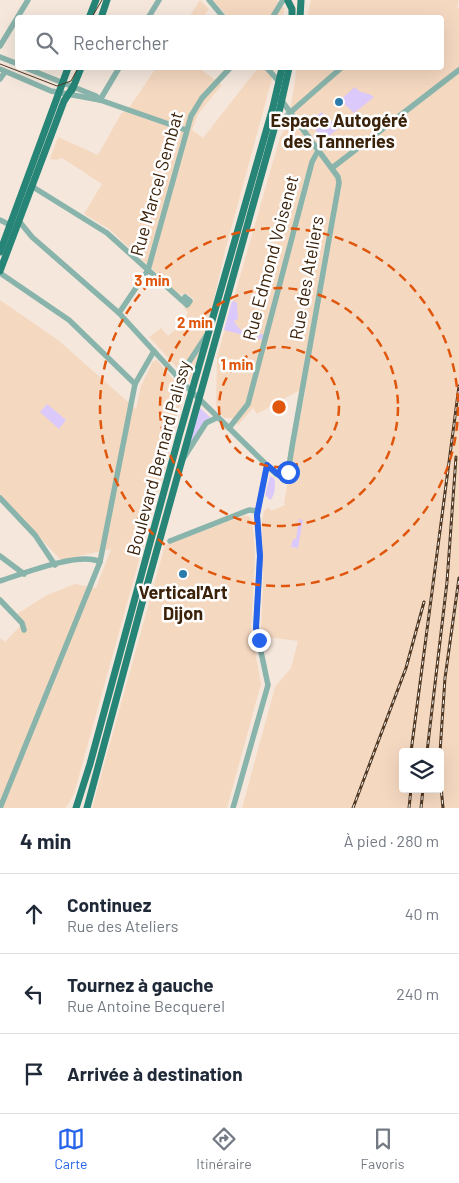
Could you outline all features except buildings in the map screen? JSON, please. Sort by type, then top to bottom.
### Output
[{"type":"main road","points":[[90,15],[96,0]]},
{"type":"main road","points":[[102,15],[107,0]]},
{"type":"main road","points":[[285,0],[300,0],[300,15]]},
{"type":"main road","points":[[285,0],[292,8],[292,15]]},
{"type":"main road","points":[[0,252],[13,227],[19,220],[33,187],[40,157],[67,70]]},
{"type":"main road","points":[[0,272],[13,227],[15,212],[40,157],[46,149],[80,70]]},
{"type":"main road","points":[[281,91],[282,70]]},
{"type":"main road","points":[[281,91],[288,70]]},
{"type":"main road","name":"Boulevard Bernard Palissy","points":[[89,808],[90,795],[276,125],[281,91]]},
{"type":"main road","name":"Boulevard Bernard Palissy","points":[[76,808],[96,745],[208,334],[281,91]]},
{"type":"main road","points":[[71,808],[80,796]]},
{"type":"street","points":[[19,15],[28,0]]},
{"type":"street","points":[[150,15],[158,0]]},
{"type":"street","points":[[210,0],[222,15]]},
{"type":"street","points":[[274,15],[285,0]]},
{"type":"street","points":[[0,46],[15,21]]},
{"type":"street","points":[[0,57],[15,63]]},
{"type":"street","points":[[0,79],[3,70],[58,97],[69,95],[100,100],[186,130]]},
{"type":"street","points":[[31,70],[96,96],[100,100]]},
{"type":"street","points":[[100,100],[118,70]]},
{"type":"street","name":"Rue Marcel Sembat","points":[[119,313],[148,270],[186,130],[202,98],[228,70]]},
{"type":"street","name":"Rue des Ateliers","points":[[267,465],[276,474],[282,476],[287,474],[338,177],[291,111],[268,70]]},
{"type":"street","points":[[276,125],[339,70]]},
{"type":"street","points":[[332,168],[459,70]]},
{"type":"street","name":"Rue Edmond Voisenet","points":[[229,428],[248,404],[314,154],[319,150]]},
{"type":"street","points":[[33,187],[107,233],[187,305],[190,301],[185,296]]},
{"type":"street","points":[[0,220],[32,237]]},
{"type":"street","points":[[19,220],[32,237],[119,313],[176,375],[267,465],[257,511],[260,556],[256,628],[268,685],[233,808]]},
{"type":"street","points":[[0,272],[69,320],[135,384]]},
{"type":"street","points":[[176,375],[183,370],[208,334]]},
{"type":"street","points":[[0,808],[100,562],[135,384],[154,351]]},
{"type":"street","name":"Boulevard Bernard Palissy","points":[[181,463],[206,423],[218,417]]},
{"type":"street","points":[[0,498],[35,535],[55,565]]},
{"type":"street","points":[[170,541],[250,510],[257,511]]},
{"type":"street","points":[[0,556],[24,574]]},
{"type":"street","points":[[0,581],[85,558],[100,562]]},
{"type":"street","points":[[0,600],[22,623],[24,630]]},
{"type":"shaded area","points":[[200,0],[209,9],[204,15],[190,15]]},
{"type":"shaded area","points":[[213,0],[277,0],[284,8],[283,15],[226,15]]},
{"type":"shaded area","points":[[311,0],[459,0],[457,7],[459,8],[459,808],[242,808],[275,687],[291,668],[298,641],[267,637],[261,631],[263,580],[262,522],[264,511],[269,507],[271,511],[285,505],[284,502],[305,392],[298,391],[257,414],[253,408],[238,425],[231,418],[224,418],[216,406],[217,357],[280,137],[288,124],[297,70],[444,70],[444,15],[307,15]]},
{"type":"shaded area","points":[[155,70],[202,70],[222,85],[198,114],[192,130],[203,138],[256,70],[274,70],[225,251],[209,320],[190,382],[149,337],[161,328],[168,336],[185,321],[188,312],[184,308],[194,299],[187,294],[179,294],[109,229],[84,214],[102,184],[62,158],[50,159],[58,137],[98,155],[121,114],[131,105]]},
{"type":"shaded area","points":[[355,87],[359,91],[374,97],[354,113],[340,100]]},
{"type":"shaded area","points":[[322,112],[327,120],[332,121],[339,128],[323,141],[310,121]]},
{"type":"shaded area","points":[[0,300],[58,340],[136,409],[141,386],[153,361],[157,360],[186,394],[179,408],[170,449],[74,794],[66,808],[0,808],[0,638],[5,642],[22,624],[14,616],[47,595],[75,584],[96,588],[111,549],[61,560],[0,495]]},
{"type":"shaded area","points":[[232,301],[237,302],[238,319],[234,321],[238,327],[247,334],[254,336],[258,337],[260,334],[263,334],[263,340],[224,330]]},
{"type":"shaded area","points":[[47,404],[66,420],[59,429],[40,412]]},
{"type":"shaded area","points":[[200,408],[210,417],[190,443]]},
{"type":"shaded area","points":[[270,476],[274,478],[275,487],[270,500],[265,495]]},
{"type":"shaded area","points":[[246,515],[252,519],[255,554],[251,630],[261,684],[227,808],[92,808],[165,545]]},
{"type":"shaded area","points":[[299,519],[303,520],[298,548],[291,547],[293,539],[296,539]]},
{"type":"tram line","points":[[93,15],[102,0]]},
{"type":"tram line","points":[[0,64],[15,70]]},
{"type":"tram line","points":[[16,70],[57,86],[71,81],[77,70]]},
{"type":"railway","points":[[412,748],[459,386]]},
{"type":"railway","points":[[427,748],[447,582],[456,457]]},
{"type":"railway","points":[[440,748],[445,678],[459,578]]},
{"type":"railway","points":[[353,808],[406,668],[424,602]]},
{"type":"railway","points":[[409,808],[411,793]]},
{"type":"railway","points":[[421,808],[423,793]]},
{"type":"railway","points":[[442,793],[443,808]]},
{"type":"place","name":"Espace Autogéré des Tanneries","points":[[339,102]]},
{"type":"place","name":"Vertical'Art Dijon","points":[[183,574]]},
{"type":"route","points":[[259,640],[256,628],[260,556],[257,511],[267,465],[280,476],[286,476],[288,472]]}]
